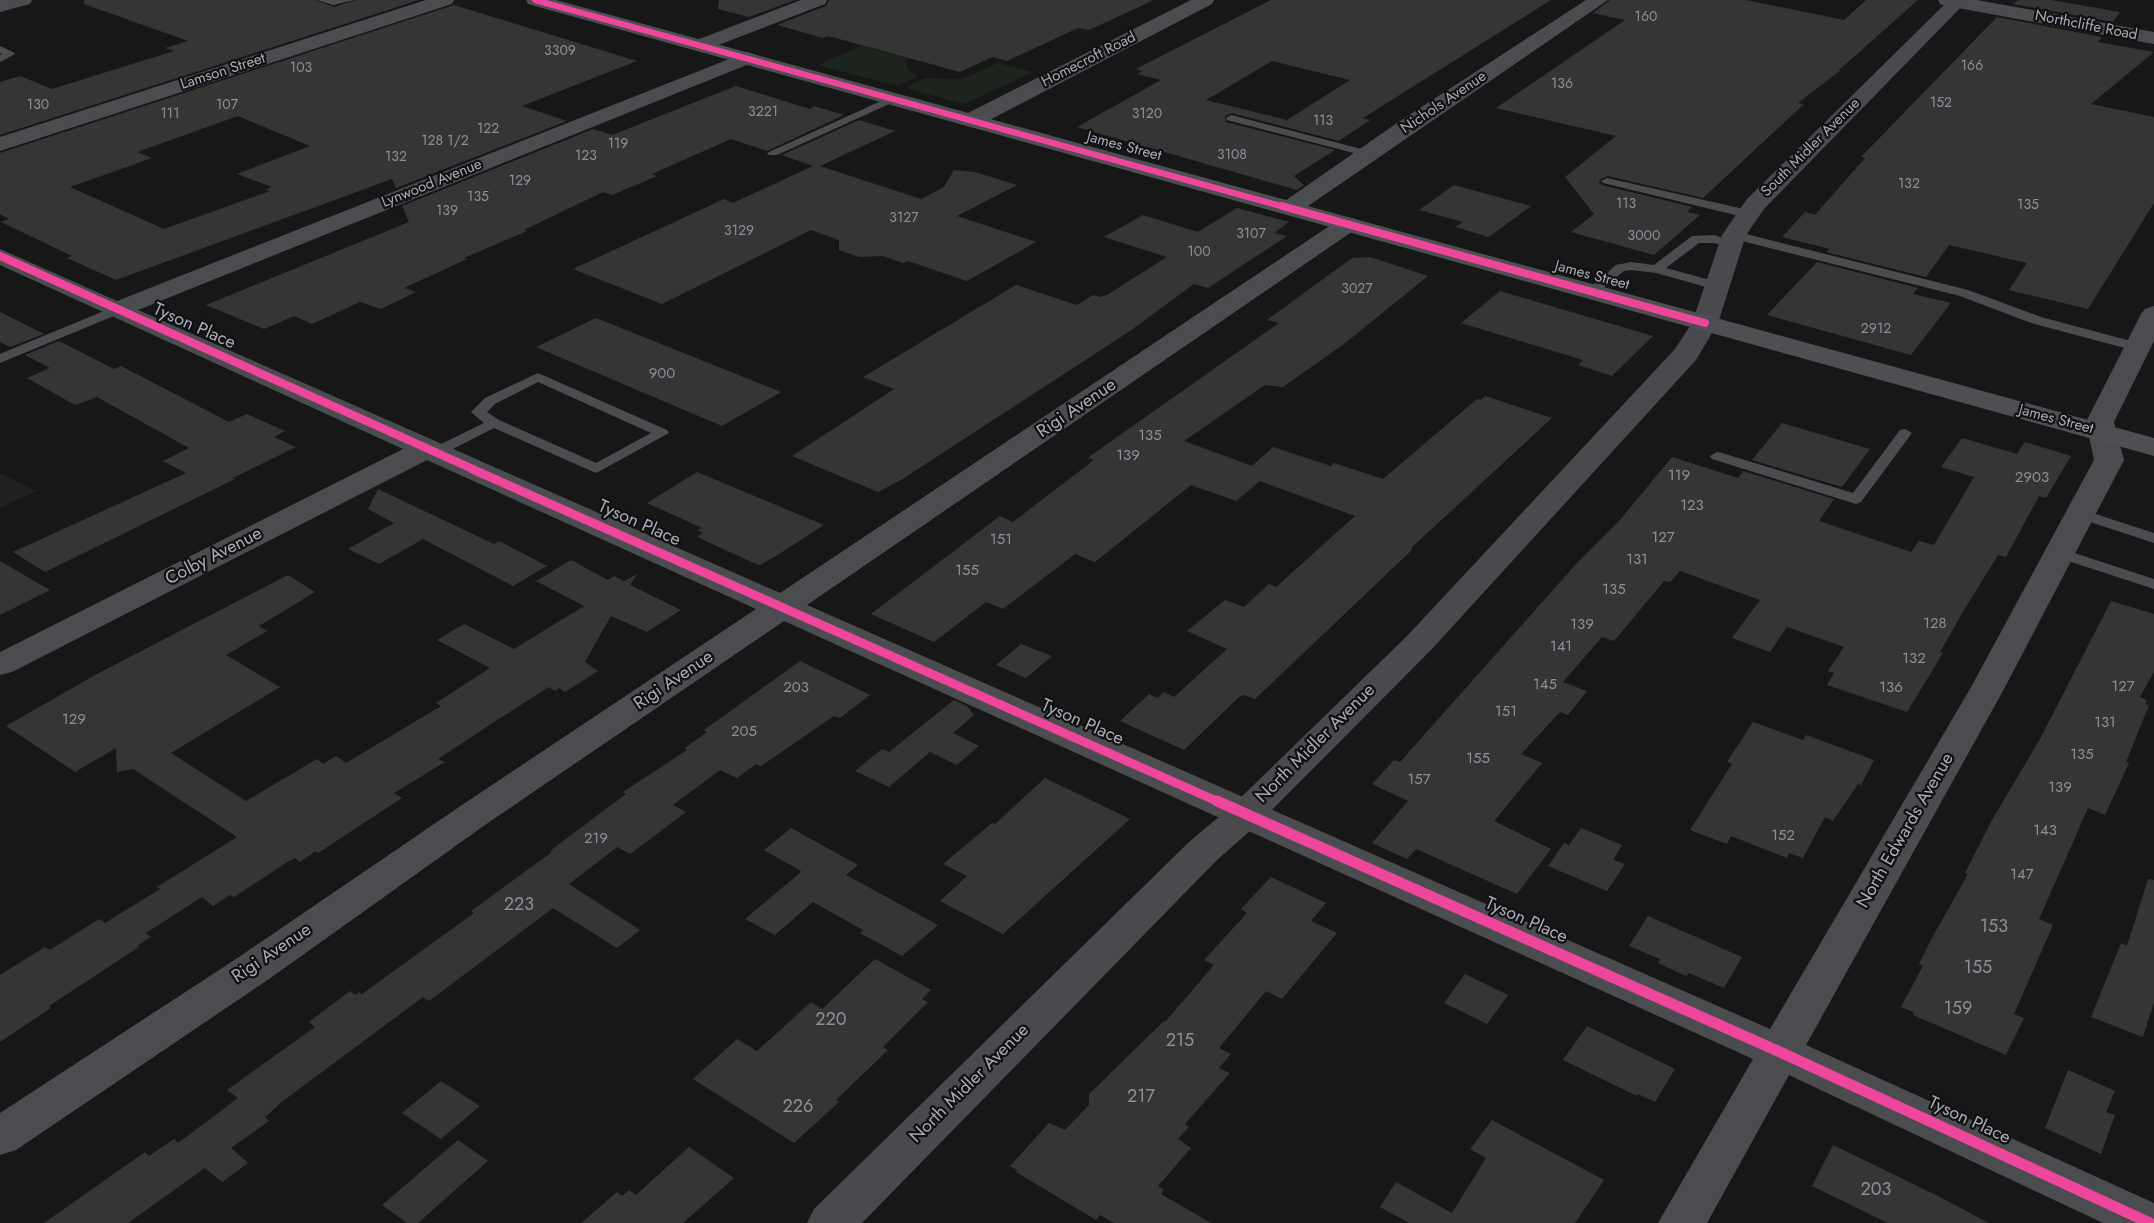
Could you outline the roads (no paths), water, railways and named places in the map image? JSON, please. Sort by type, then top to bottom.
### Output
[{"type":"main road","name":"James Street","points":[[535,0],[2154,447]]},
{"type":"main road","name":"South Midler Avenue","points":[[1705,323],[1733,239],[1755,204],[1954,1]]},
{"type":"main road","name":"North Midler Avenue","points":[[831,1223],[1195,859],[1246,814],[1419,643],[1686,354],[1705,323]]},
{"type":"street","points":[[0,6],[22,0]]},
{"type":"street","name":"Lamson Street","points":[[0,144],[445,0]]},
{"type":"street","points":[[701,45],[818,0]]},
{"type":"street","name":"Homecroft Road","points":[[972,120],[1205,0]]},
{"type":"street","name":"Nichols Avenue","points":[[1290,208],[1599,0]]},
{"type":"street","name":"Northcliffe Road","points":[[1954,1],[2154,38]]},
{"type":"street","name":"Lynwood Avenue","points":[[116,310],[747,58]]},
{"type":"street","name":"Rigi Avenue","points":[[0,1137],[254,968],[472,816],[1348,224]]},
{"type":"street","name":"Tyson Place","points":[[0,256],[116,310],[1780,1052],[2150,1223]]},
{"type":"street","points":[[2101,432],[2100,422],[2154,314]]},
{"type":"street","name":"North Edwards Avenue","points":[[1682,1223],[1987,689],[2109,460],[2101,432]]},
{"type":"street","name":"Colby Avenue","points":[[0,665],[432,450]]},
{"type":"lane","points":[[322,0],[333,2],[349,0]]},
{"type":"lane","points":[[0,49],[10,54],[0,59]]},
{"type":"lane","points":[[772,153],[894,98]]},
{"type":"lane","points":[[1231,118],[1369,154]]},
{"type":"lane","points":[[1607,181],[1748,214]]},
{"type":"lane","points":[[1657,269],[1696,239],[1733,239],[1964,292],[2036,320],[2138,347]]},
{"type":"lane","points":[[1592,291],[1620,268],[1631,266],[1657,269],[1717,286]]},
{"type":"lane","points":[[0,359],[116,310]]},
{"type":"lane","points":[[432,450],[494,423],[596,469],[662,433],[538,377],[489,401],[478,412],[494,423]]},
{"type":"lane","points":[[1718,456],[1856,499],[1905,433]]},
{"type":"lane","points":[[2080,514],[2154,538]]},
{"type":"lane","points":[[2059,553],[2154,584]]}]
